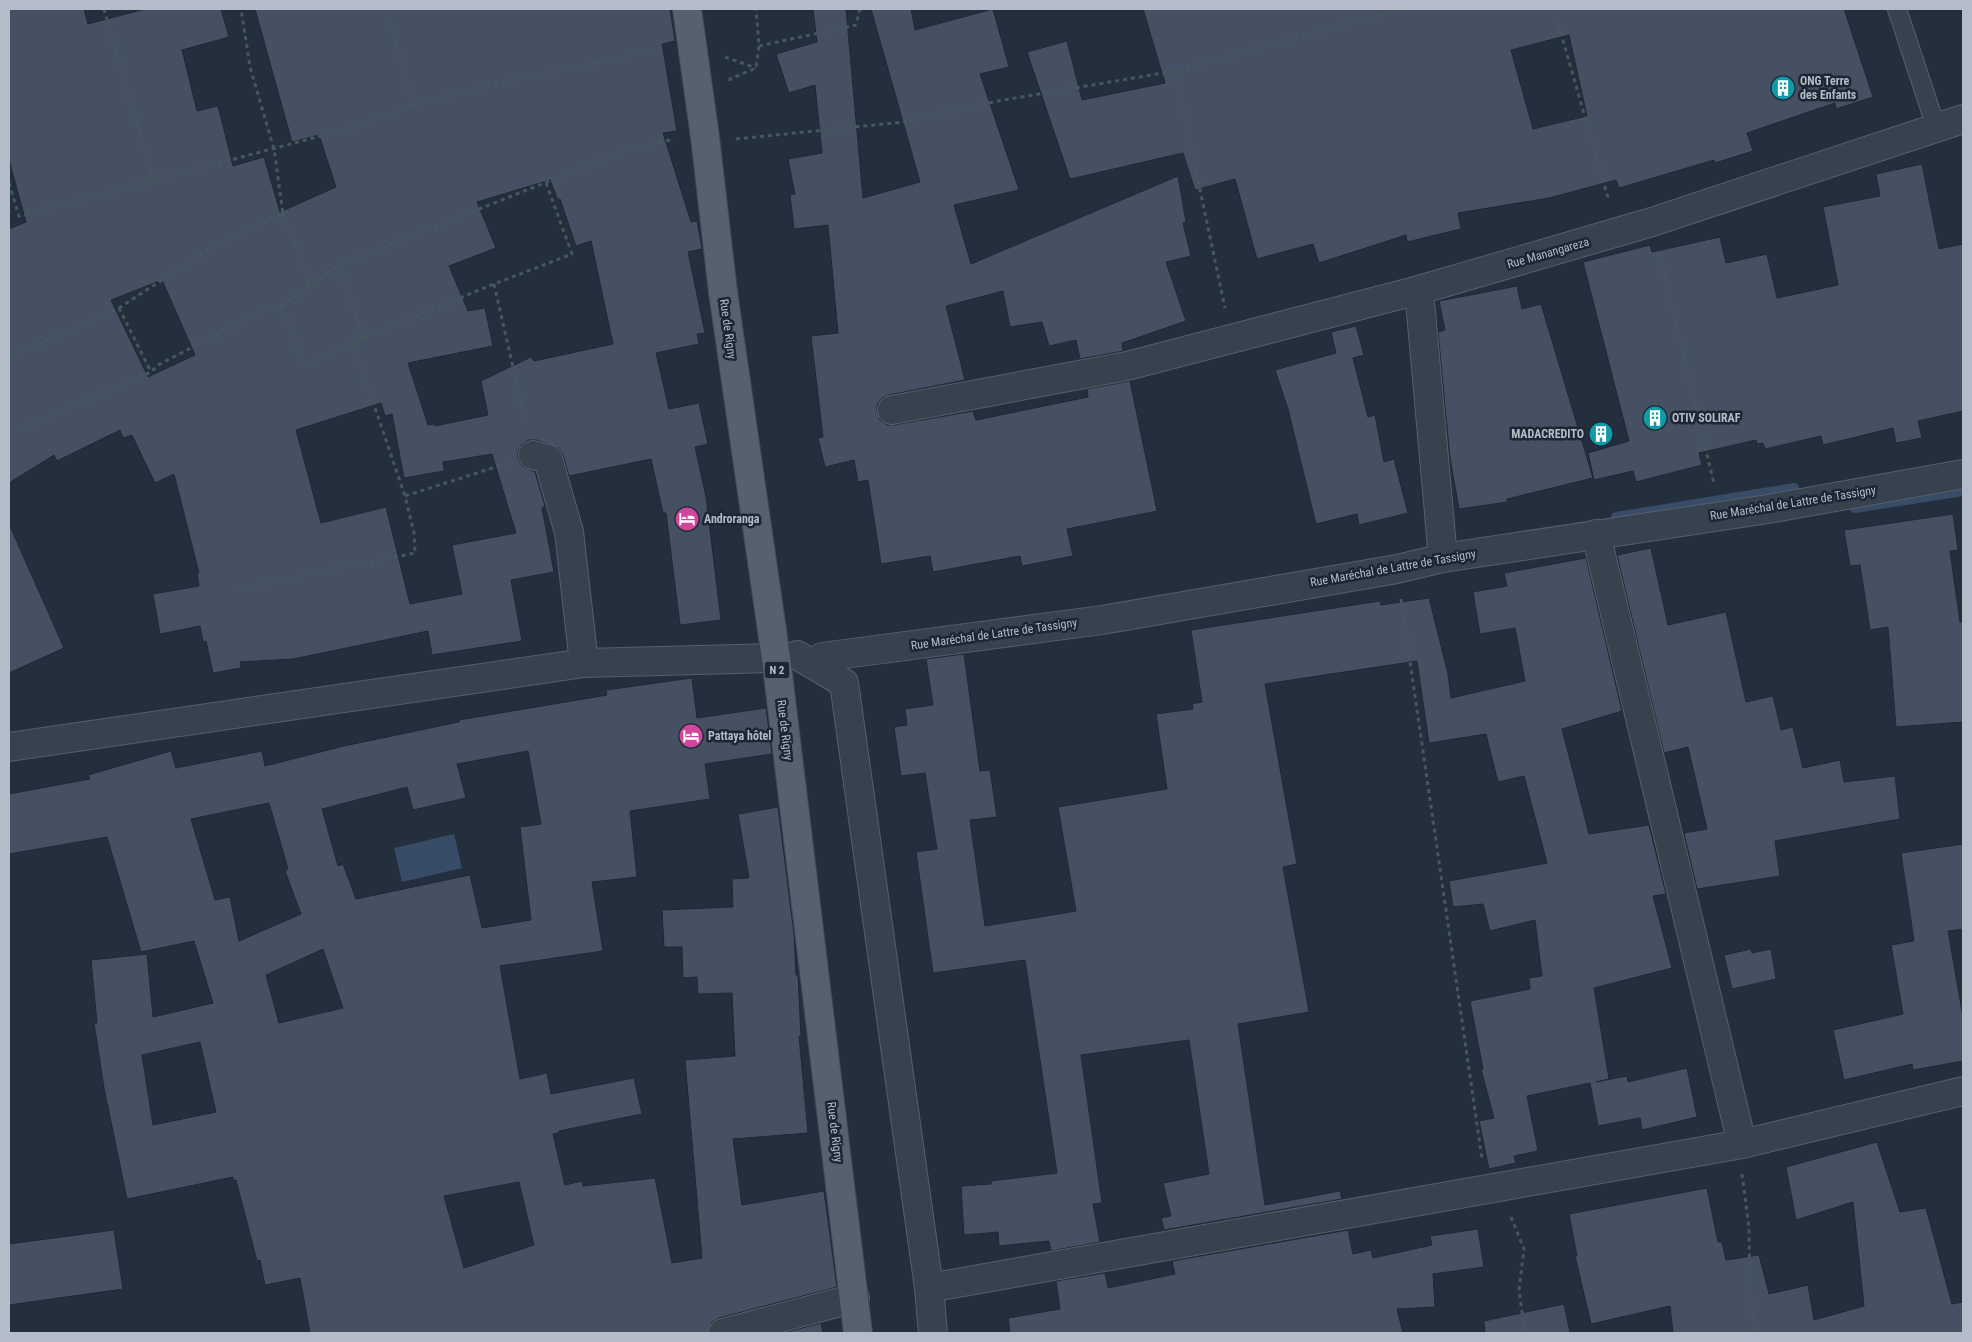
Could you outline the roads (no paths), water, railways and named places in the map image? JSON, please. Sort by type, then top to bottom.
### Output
[{"type":"main road","name":"Rue de Rigny","points":[[686,9],[705,137],[723,292],[798,657],[858,1333]]},
{"type":"street","name":"Rue Manangareza","points":[[892,410],[1128,366],[1418,290],[1618,233],[1963,119]]},
{"type":"street","points":[[1418,290],[1444,558]]},
{"type":"street","points":[[533,455],[548,459],[569,532],[584,663]]},
{"type":"street","name":"Rue Maréchal de Lattre de Tassigny","points":[[9,747],[584,663],[798,657],[1102,620],[1397,569],[1444,558],[1799,504],[1963,474]]},
{"type":"street","points":[[1596,534],[1742,1144]]},
{"type":"street","points":[[798,657],[844,683],[929,1288],[933,1333]]},
{"type":"street","points":[[929,1288],[1742,1144],[1963,1091]]},
{"type":"street","points":[[723,1333],[856,1298]]},
{"type":"lane","points":[[1897,9],[1936,127]]},
{"type":"water","points":[[454,834],[462,868],[402,882],[394,848]]},
{"type":"waterway","points":[[1616,517],[1794,488]]},
{"type":"waterway","points":[[1855,508],[1963,491]]},
{"type":"place","name":"ONG Terre des Enfants","points":[[1783,88]]},
{"type":"place","name":"OTIV SOLIRAF","points":[[1655,418]]},
{"type":"place","name":"MADACREDITO","points":[[1601,434]]},
{"type":"place","name":"Androranga","points":[[687,519]]},
{"type":"place","name":"Pattaya hôtel","points":[[691,736]]}]
